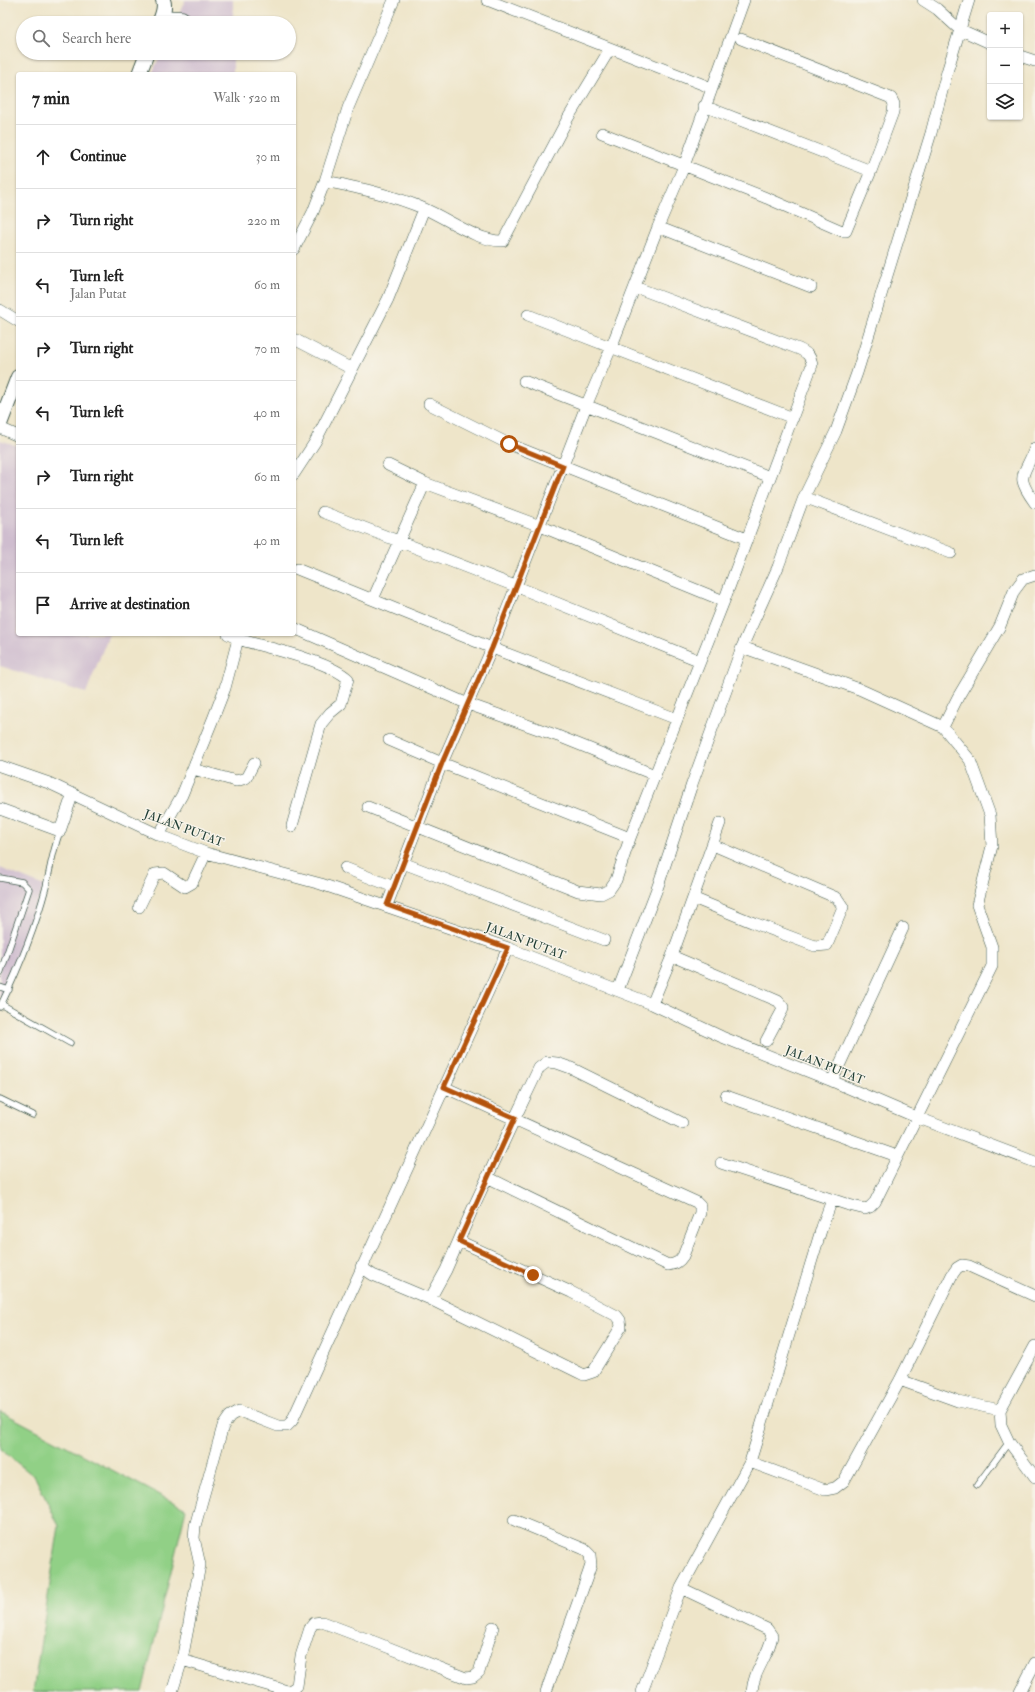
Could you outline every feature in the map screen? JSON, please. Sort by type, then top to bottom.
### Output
[{"type":"street","points":[[296,245],[313,212],[326,180],[348,108],[394,0]]},
{"type":"street","points":[[487,0],[712,88]]},
{"type":"street","points":[[387,905],[416,826],[492,648],[586,406],[611,348],[658,227],[684,166],[704,106],[744,0]]},
{"type":"street","points":[[923,0],[937,9],[959,29],[987,42]]},
{"type":"street","points":[[618,990],[658,886],[692,784],[742,647],[778,567],[804,497],[836,430],[857,374],[931,133],[959,29],[969,0]]},
{"type":"street","points":[[602,133],[769,199],[842,231],[846,231],[871,171],[893,112],[894,104],[891,98],[741,39]]},
{"type":"street","points":[[326,180],[382,194],[424,209],[479,235],[495,241],[503,241],[568,118],[610,49]]},
{"type":"street","points":[[1023,57],[1035,61]]},
{"type":"street","points":[[140,72],[144,60]]},
{"type":"street","points":[[704,106],[871,171]]},
{"type":"street","points":[[296,471],[314,442],[388,299],[424,209]]},
{"type":"street","points":[[658,227],[811,287]]},
{"type":"street","points":[[368,807],[578,891],[591,894],[601,894],[609,890],[616,880],[630,838],[724,601],[812,365],[808,354],[635,286]]},
{"type":"street","points":[[0,310],[16,320]]},
{"type":"street","points":[[528,315],[793,418]]},
{"type":"street","points":[[296,340],[352,369]]},
{"type":"street","points":[[524,381],[770,477]]},
{"type":"street","points":[[0,424],[16,382]]},
{"type":"street","points":[[429,404],[509,444],[747,539]]},
{"type":"street","points":[[0,428],[16,435]]},
{"type":"street","points":[[1035,448],[1023,473],[1022,483],[1035,503]]},
{"type":"street","points":[[388,464],[425,483],[540,526],[724,601]]},
{"type":"street","points":[[373,599],[425,483]]},
{"type":"street","points":[[804,497],[951,553]]},
{"type":"street","points":[[323,512],[515,586],[700,661]]},
{"type":"street","points":[[297,569],[492,648],[677,719]]},
{"type":"street","points":[[943,727],[958,697],[1000,626],[1014,591],[1023,579],[1035,574]]},
{"type":"street","points":[[296,629],[468,704],[558,736],[655,775]]},
{"type":"street","points":[[160,835],[182,795],[225,688],[233,636],[322,664],[344,675],[348,679],[341,704],[330,713],[321,724],[292,826]]},
{"type":"street","points":[[721,1163],[832,1200],[865,1209],[870,1207],[875,1202],[992,966],[992,948],[977,905],[992,846],[990,815],[970,760],[943,727],[859,689],[742,647]]},
{"type":"street","points":[[389,740],[442,763],[630,838]]},
{"type":"street","points":[[193,769],[236,781],[246,778],[254,763]]},
{"type":"street","name":"JALAN PUTAT","points":[[0,766],[49,783],[160,835],[206,853],[321,884],[387,905],[508,948],[618,990],[760,1053],[832,1081],[916,1117],[1035,1162]]},
{"type":"street","points":[[0,809],[60,831],[73,794]]},
{"type":"street","points":[[652,1004],[672,956],[720,823]]},
{"type":"street","points":[[693,898],[815,946],[828,945],[843,907],[837,898],[713,845]]},
{"type":"street","points":[[139,907],[155,874],[164,873],[185,887],[189,886],[192,883],[206,853]]},
{"type":"street","points":[[403,863],[604,940]]},
{"type":"street","points":[[345,868],[394,887]]},
{"type":"street","points":[[832,1081],[903,928]]},
{"type":"street","points":[[172,1692],[182,1660],[200,1564],[194,1538],[195,1526],[223,1426],[230,1416],[239,1411],[278,1426],[287,1426],[292,1421],[361,1267],[508,948]]},
{"type":"street","points":[[672,956],[778,1001],[783,1007],[782,1011],[766,1041]]},
{"type":"street","points":[[430,1299],[446,1270],[515,1118],[540,1068],[547,1062],[557,1063],[571,1068],[682,1123]]},
{"type":"street","points":[[444,1087],[515,1118],[696,1202],[700,1206],[700,1213],[683,1256],[679,1262],[668,1265],[487,1177]]},
{"type":"street","points":[[726,1096],[897,1156]]},
{"type":"street","points":[[642,1692],[681,1588],[750,1462],[794,1322],[822,1226],[832,1200]]},
{"type":"street","points":[[361,1267],[430,1299],[584,1375],[593,1372],[621,1327],[620,1320],[617,1316],[571,1292],[459,1241]]},
{"type":"street","points":[[750,1462],[814,1487],[825,1490],[835,1488],[844,1481],[900,1380],[949,1280],[957,1268],[962,1265],[979,1270],[1035,1296]]},
{"type":"street","points":[[1035,1346],[1000,1410],[1001,1425],[1009,1442],[1035,1477]]},
{"type":"street","points":[[900,1380],[958,1401],[1000,1410]]},
{"type":"street","points":[[514,1520],[584,1549],[590,1554],[591,1564],[588,1574],[546,1692]]},
{"type":"street","points":[[681,1588],[767,1629],[772,1636],[770,1646],[752,1683],[752,1692]]},
{"type":"street","points":[[182,1660],[287,1691],[292,1690],[297,1686],[301,1656],[310,1628],[314,1623],[322,1622],[466,1678],[473,1677],[479,1672],[493,1627]]},
{"type":"street","points":[[1020,1692],[1035,1663]]},
{"type":"lane","points":[[164,8],[186,16]]},
{"type":"lane","points":[[60,831],[54,846],[46,887],[31,935],[9,990],[1,1005],[70,1043]]},
{"type":"lane","points":[[0,878],[22,882],[29,890],[0,974]]},
{"type":"lane","points":[[0,987],[9,990]]},
{"type":"lane","points":[[0,1099],[33,1115]]},
{"type":"lane","points":[[977,1485],[1009,1442]]},
{"type":"shaded area","points":[[185,0],[233,0],[233,16],[178,16]]},
{"type":"shaded area","points":[[158,60],[233,60],[233,72],[153,72]]},
{"type":"shaded area","points":[[0,440],[16,445],[16,636],[108,636],[86,693],[0,666]]},
{"type":"shaded area","points":[[0,868],[44,886],[2,997],[0,997]]},
{"type":"green space","points":[[0,1411],[186,1509],[142,1692],[33,1692],[59,1526],[35,1477],[0,1449]]},
{"type":"route","points":[[509,444],[563,466],[492,648],[416,826],[387,905],[508,948],[444,1087],[515,1118],[459,1241],[533,1275]]}]
